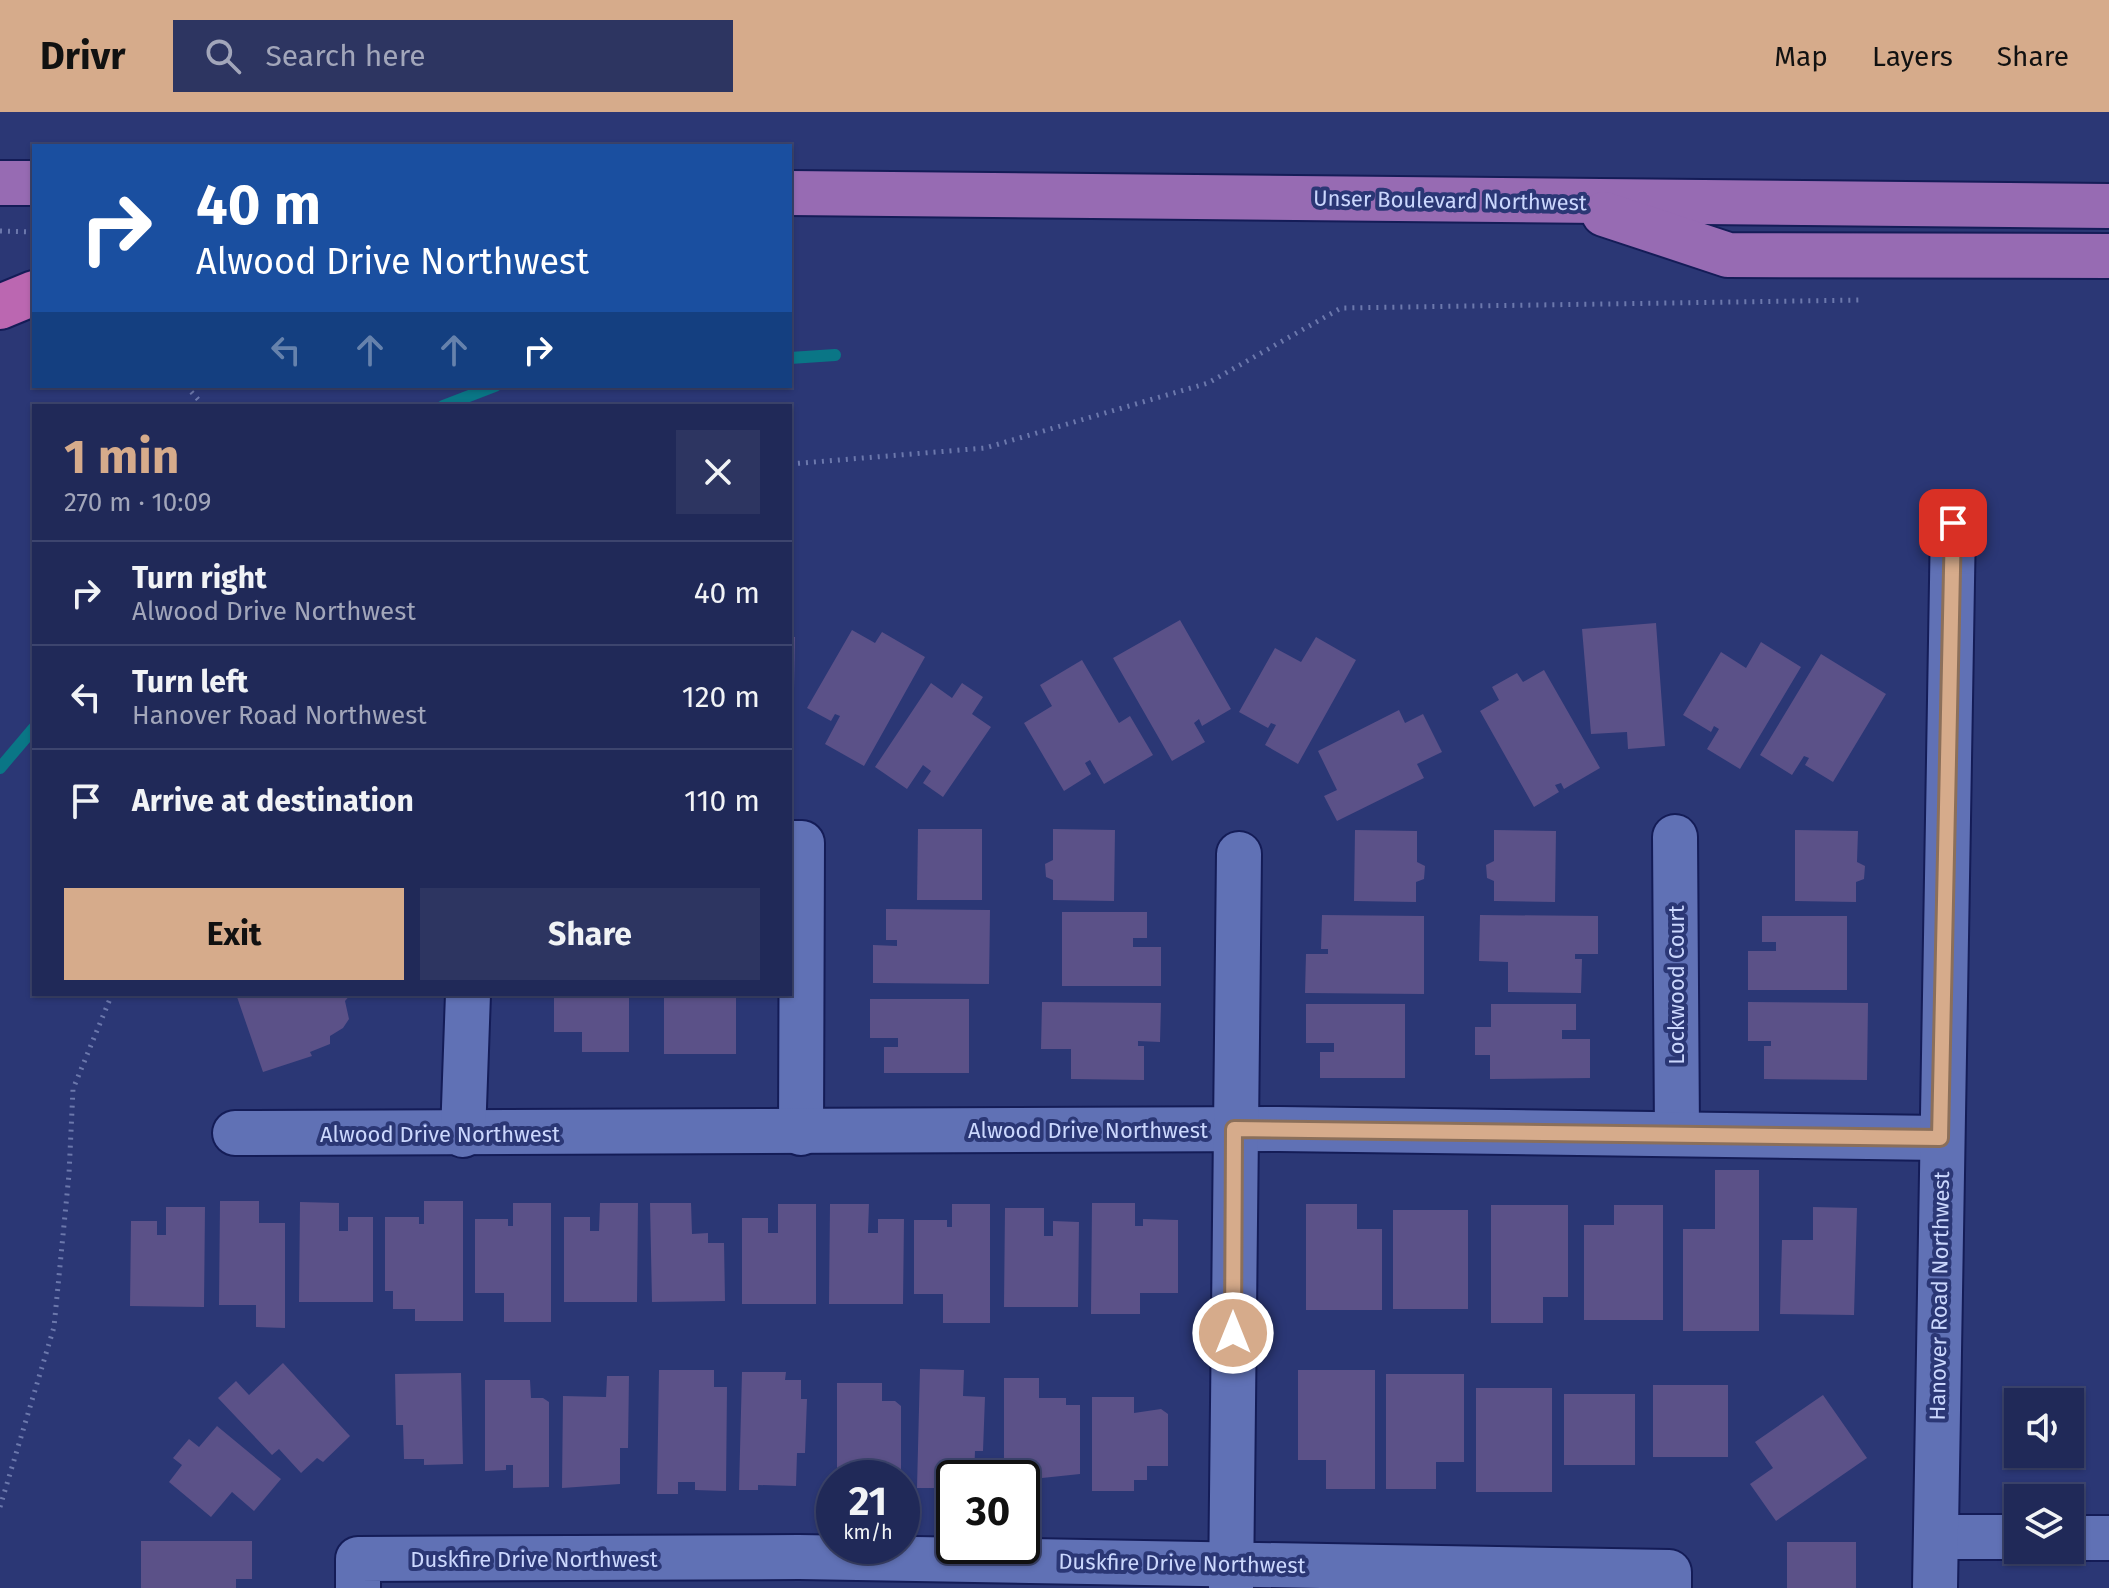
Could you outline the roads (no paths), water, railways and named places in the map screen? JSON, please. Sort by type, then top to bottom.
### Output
[{"type":"highway","points":[[0,307],[32,294]]},
{"type":"main road","points":[[0,183],[32,183]]},
{"type":"main road","name":"Unser Boulevard Northwest","points":[[792,193],[2109,206]]},
{"type":"main road","points":[[1564,201],[1728,255],[2109,256]]},
{"type":"street","name":"Hanover Road Northwest","points":[[1935,1588],[1940,1138],[1953,523]]},
{"type":"street","name":"Lockwood Court","points":[[1675,837],[1677,1133]]},
{"type":"street","points":[[792,843],[802,843],[801,1133]]},
{"type":"street","points":[[1231,1576],[1239,854]]},
{"type":"street","points":[[463,1135],[468,996]]},
{"type":"street","name":"Alwood Drive Northwest","points":[[235,1133],[463,1135],[1234,1129],[1940,1138]]},
{"type":"street","points":[[1936,1537],[2004,1537]]},
{"type":"street","points":[[2084,1538],[2109,1538]]},
{"type":"street","name":"Duskfire Drive Northwest","points":[[358,1574],[799,1573],[1669,1580]]},
{"type":"waterway","points":[[792,358],[835,355]]},
{"type":"waterway","points":[[448,404],[490,388]]},
{"type":"waterway","points":[[0,768],[32,730]]}]
